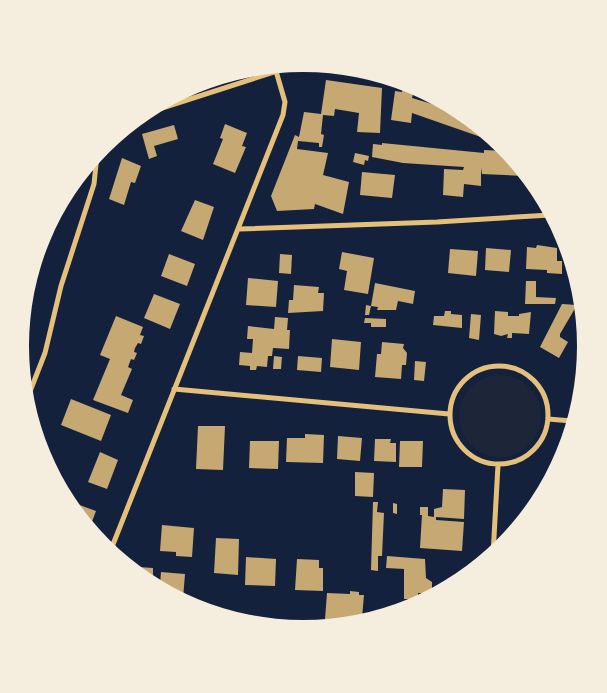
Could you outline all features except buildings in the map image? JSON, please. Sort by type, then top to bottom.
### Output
[{"type":"street","points":[[113,545],[283,115],[285,102],[277,73]]},
{"type":"street","points":[[176,104],[265,74]]},
{"type":"street","points":[[32,387],[45,353],[61,286],[94,184],[96,167]]},
{"type":"street","points":[[238,229],[437,222],[545,215]]},
{"type":"street","points":[[501,366],[517,369],[530,377],[540,389],[547,404],[548,419],[545,434],[532,451],[513,463],[498,465],[483,462],[469,455],[458,443],[451,430],[449,414],[452,398],[460,385],[471,374],[486,368],[501,366]]},
{"type":"street","points":[[174,389],[449,414]]},
{"type":"street","points":[[548,419],[568,421]]},
{"type":"street","points":[[494,545],[498,465]]},
{"type":"shaded area","points":[[492,375],[508,375],[523,382],[534,393],[541,408],[538,432],[529,445],[508,457],[492,457],[477,450],[466,439],[459,424],[459,408],[466,393],[477,382]]}]
